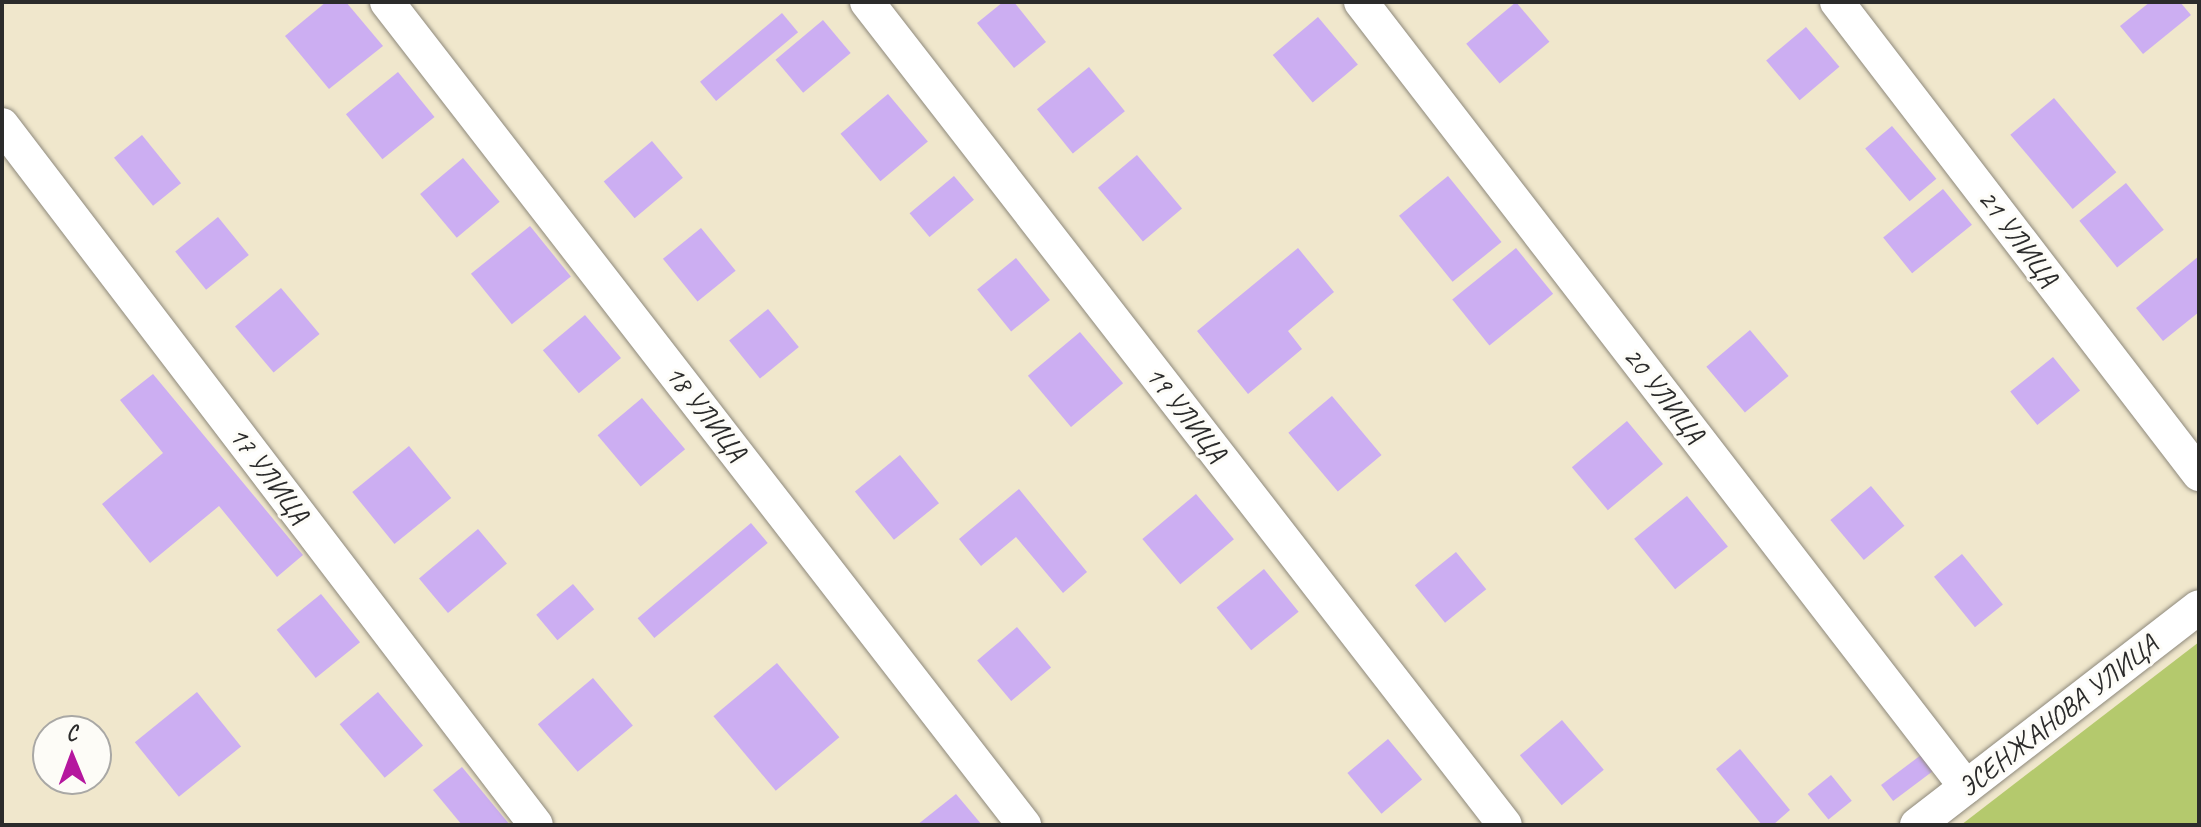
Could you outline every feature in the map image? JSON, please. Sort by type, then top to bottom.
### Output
[{"type":"street","name":"18 УЛИЦА","points":[[387,2],[1024,825]]},
{"type":"street","name":"19 УЛИЦА","points":[[867,2],[1505,825]]},
{"type":"street","name":"20 УЛИЦА","points":[[1361,2],[1966,787]]},
{"type":"street","name":"21 УЛИЦА","points":[[1837,2],[2199,474]]},
{"type":"street","name":"17 УЛИЦА","points":[[2,125],[536,825]]},
{"type":"street","name":"ЭСЕНЖАНОВА УЛИЦА","points":[[1917,825],[2199,607]]},
{"type":"green space","points":[[2199,642],[2199,825],[1961,825]]},
{"type":"building","points":[[326,2],[346,2],[383,46],[329,89],[285,36]]},
{"type":"building","points":[[1003,2],[1014,2],[1046,42],[1014,68],[977,23]]},
{"type":"building","points":[[1516,2],[1549,42],[1500,84],[1466,44]]},
{"type":"building","points":[[2150,2],[2180,2],[2191,15],[2143,54],[2120,26]]},
{"type":"building","points":[[782,13],[798,32],[716,101],[700,82]]},
{"type":"building","points":[[1318,17],[1358,64],[1313,102],[1273,55]]},
{"type":"building","points":[[823,20],[851,53],[803,93],[776,60]]},
{"type":"building","points":[[1806,27],[1839,67],[1800,100],[1766,60]]},
{"type":"building","points":[[1089,67],[1125,111],[1073,153],[1037,109]]},
{"type":"building","points":[[398,72],[435,117],[382,159],[346,114]]},
{"type":"building","points":[[888,94],[928,141],[880,181],[841,134]]},
{"type":"building","points":[[2054,98],[2116,172],[2073,209],[2010,135]]},
{"type":"building","points":[[1892,126],[1936,179],[1910,201],[1865,148]]},
{"type":"building","points":[[142,135],[181,183],[153,206],[114,158]]},
{"type":"building","points":[[652,141],[683,178],[635,218],[604,181]]},
{"type":"building","points":[[1137,155],[1182,209],[1143,241],[1098,188]]},
{"type":"building","points":[[463,158],[500,202],[457,238],[420,194]]},
{"type":"building","points":[[954,176],[974,200],[929,237],[910,213]]},
{"type":"building","points":[[1448,176],[1501,242],[1453,282],[1399,216]]},
{"type":"building","points":[[2126,183],[2164,230],[2117,267],[2079,221]]},
{"type":"building","points":[[1943,189],[1972,225],[1912,273],[1883,237]]},
{"type":"building","points":[[218,217],[249,255],[206,290],[175,252]]},
{"type":"building","points":[[530,226],[571,277],[512,324],[471,274]]},
{"type":"building","points":[[701,228],[736,271],[698,302],[663,259]]},
{"type":"building","points":[[1298,248],[1334,292],[1288,331],[1302,349],[1248,394],[1197,331]]},
{"type":"building","points":[[1516,248],[1553,294],[1489,345],[1452,300]]},
{"type":"building","points":[[2199,256],[2199,312],[2163,341],[2136,308]]},
{"type":"building","points":[[1016,258],[1050,300],[1011,331],[977,289]]},
{"type":"building","points":[[281,288],[320,334],[274,373],[235,327]]},
{"type":"building","points":[[768,309],[799,347],[760,379],[729,340]]},
{"type":"building","points":[[585,315],[621,358],[579,393],[543,350]]},
{"type":"building","points":[[1750,330],[1789,376],[1745,413],[1706,367]]},
{"type":"building","points":[[1080,332],[1123,383],[1071,427],[1028,376]]},
{"type":"building","points":[[2053,357],[2080,390],[2037,425],[2010,392]]},
{"type":"building","points":[[153,374],[303,555],[277,577],[219,506],[150,563],[102,504],[163,453],[120,400]]},
{"type":"building","points":[[1332,396],[1381,455],[1338,492],[1288,433]]},
{"type":"building","points":[[642,398],[685,449],[641,487],[598,435]]},
{"type":"building","points":[[1627,421],[1663,464],[1608,510],[1572,467]]},
{"type":"building","points":[[409,446],[451,498],[394,544],[352,492]]},
{"type":"building","points":[[900,455],[939,503],[894,540],[855,492]]},
{"type":"building","points":[[1871,486],[1904,526],[1864,560],[1830,520]]},
{"type":"building","points":[[1019,489],[1087,572],[1063,593],[1016,537],[981,566],[959,539]]},
{"type":"building","points":[[1196,494],[1234,539],[1180,584],[1142,539]]},
{"type":"building","points":[[1687,496],[1728,547],[1675,589],[1634,539]]},
{"type":"building","points":[[751,523],[768,543],[654,638],[638,618]]},
{"type":"building","points":[[478,529],[507,563],[448,613],[419,578]]},
{"type":"building","points":[[1456,552],[1486,589],[1445,623],[1415,585]]},
{"type":"building","points":[[1962,554],[2003,605],[1975,627],[1934,577]]},
{"type":"building","points":[[1264,569],[1299,612],[1251,650],[1217,607]]},
{"type":"building","points":[[573,584],[594,609],[557,640],[536,615]]},
{"type":"building","points":[[321,594],[360,642],[316,678],[277,630]]},
{"type":"building","points":[[1017,627],[1051,668],[1011,701],[977,660]]},
{"type":"building","points":[[777,663],[839,737],[776,791],[713,716]]},
{"type":"building","points":[[593,678],[633,725],[578,772],[538,724]]},
{"type":"building","points":[[197,692],[241,746],[179,797],[135,742]]},
{"type":"building","points":[[378,692],[423,746],[385,778],[340,724]]},
{"type":"building","points":[[1562,720],[1604,770],[1562,805],[1520,755]]},
{"type":"building","points":[[1388,739],[1422,780],[1381,814],[1347,773]]},
{"type":"building","points":[[1740,749],[1790,810],[1773,825],[1762,825],[1716,769]]},
{"type":"building","points":[[1921,755],[1933,771],[1893,801],[1881,785]]},
{"type":"building","points":[[462,767],[510,825],[462,825],[433,790]]},
{"type":"building","points":[[1831,775],[1852,801],[1828,820],[1808,794]]},
{"type":"building","points":[[956,794],[982,825],[917,825]]}]
